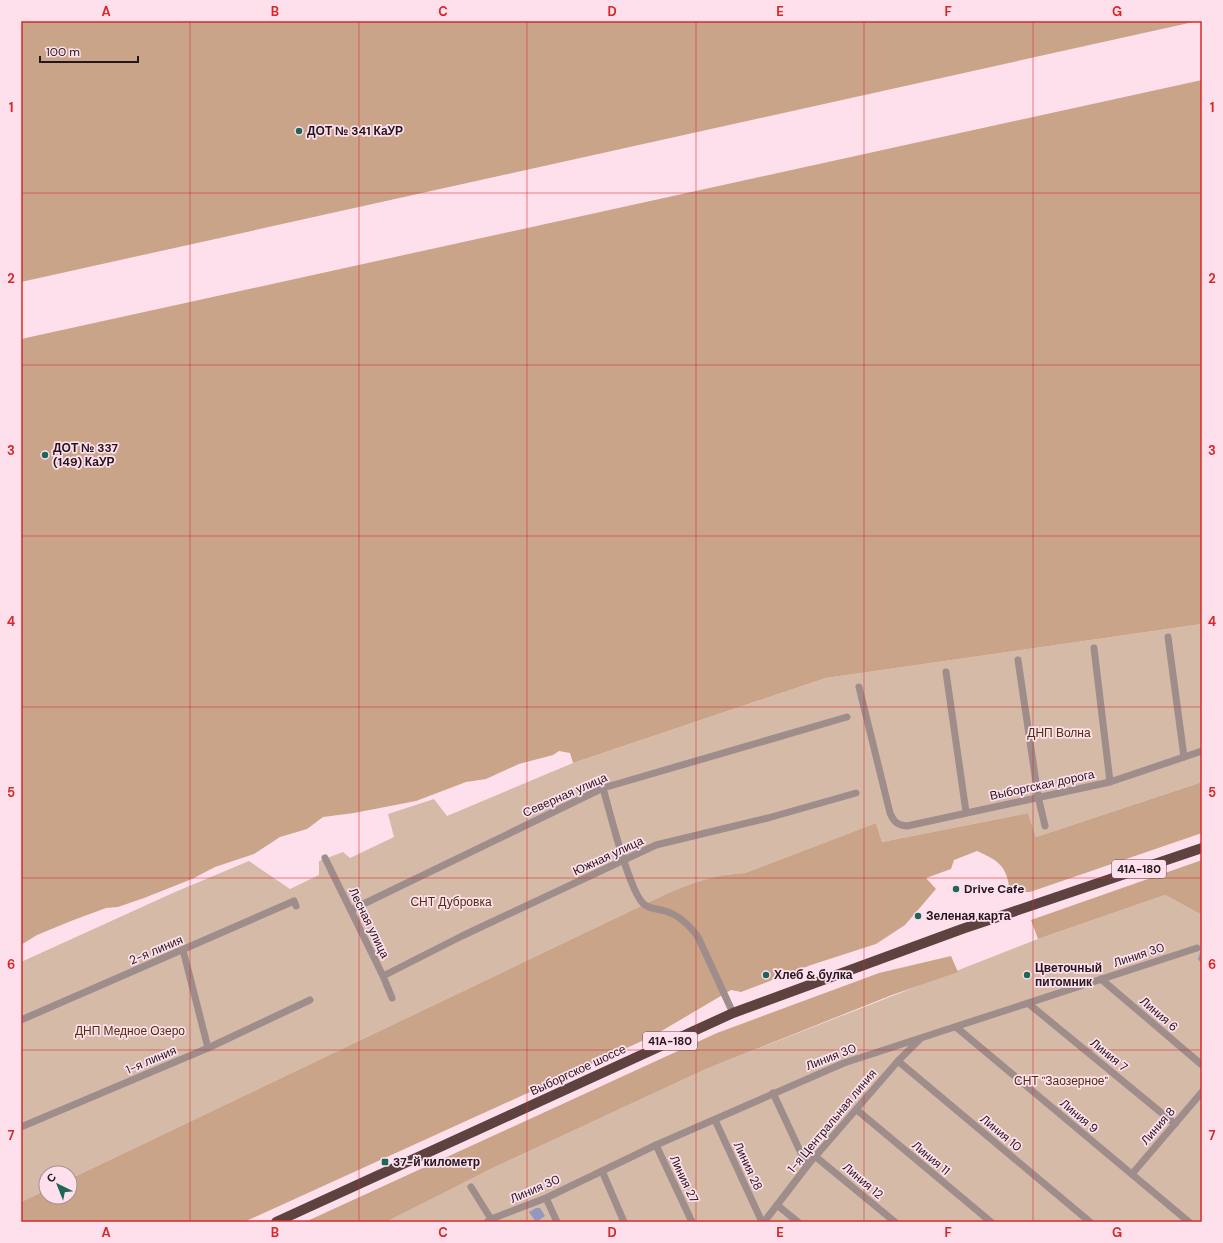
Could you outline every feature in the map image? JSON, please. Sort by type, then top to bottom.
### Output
[{"type":"main road","name":"Выборгское шоссе","points":[[276,1222],[733,1013],[864,964],[1202,848]]},
{"type":"street","points":[[1168,637],[1184,757]]},
{"type":"street","points":[[1094,648],[1110,782]]},
{"type":"street","points":[[1018,660],[1038,796],[1045,826]]},
{"type":"street","points":[[946,672],[966,812]]},
{"type":"street","name":"Выборгская дорога","points":[[860,687],[890,813],[893,821],[899,825],[907,826],[1038,796],[1110,782],[1202,751]]},
{"type":"street","name":"Северная улица","points":[[351,910],[603,788],[847,717]]},
{"type":"street","points":[[603,788],[624,860],[638,899],[644,905],[666,911],[690,926],[698,937],[733,1013]]},
{"type":"street","name":"Южная улица","points":[[383,976],[656,845],[761,820],[856,793]]},
{"type":"street","name":"Лесная улица","points":[[325,858],[383,976],[392,998]]},
{"type":"street","name":"2-я линия","points":[[21,1020],[294,901],[296,906]]},
{"type":"street","name":"Линия 30","points":[[489,1220],[546,1198],[656,1145],[844,1063],[1029,1004],[1197,948]]},
{"type":"street","points":[[183,950],[208,1048]]},
{"type":"street","name":"Линия 6","points":[[1101,979],[1202,1065]]},
{"type":"street","name":"1-я линия","points":[[21,1127],[208,1048],[310,1000]]},
{"type":"street","name":"Линия 7","points":[[1029,1004],[1174,1124]]},
{"type":"street","name":"Линия 9","points":[[956,1027],[1189,1222]]},
{"type":"street","name":"1-я Центральная линия","points":[[763,1222],[778,1205],[807,1166],[898,1061],[921,1038]]},
{"type":"street","name":"Линия 10","points":[[898,1061],[1090,1222]]},
{"type":"street","name":"Линия 8","points":[[1132,1174],[1202,1092]]},
{"type":"street","points":[[773,1093],[807,1166]]},
{"type":"street","name":"Линия 11","points":[[857,1110],[991,1222]]},
{"type":"street","name":"Линия 28","points":[[715,1120],[763,1222]]},
{"type":"street","name":"Линия 27","points":[[656,1145],[692,1222]]},
{"type":"street","name":"Линия 12","points":[[816,1157],[895,1222]]},
{"type":"street","points":[[602,1171],[624,1222]]},
{"type":"street","points":[[471,1187],[489,1220]]},
{"type":"street","points":[[546,1198],[557,1222]]},
{"type":"street","points":[[778,1205],[798,1222]]},
{"type":"green space","points":[[1202,624],[1202,782],[1036,837],[1028,813],[882,842],[876,823],[745,873],[729,874],[664,895],[78,1175],[78,1165],[38,1165],[38,1194],[21,1202],[21,962],[175,892],[249,861],[290,889],[319,875],[319,861],[343,852],[350,858],[394,837],[388,814],[434,799],[447,816],[573,763],[826,678]]},
{"type":"green space","name":"СНТ \"Заозерное\"","points":[[1165,895],[1202,915],[1202,1222],[386,1222],[495,1167],[706,1069],[1038,939]]},
{"type":"shaded area","points":[[21,21],[1198,21],[21,282]]},
{"type":"shaded area","points":[[1202,80],[1202,624],[826,678],[573,763],[570,753],[559,751],[553,755],[519,764],[486,779],[466,782],[416,801],[354,813],[323,817],[307,829],[280,837],[254,854],[215,867],[192,879],[144,898],[118,907],[106,908],[71,921],[37,935],[21,945],[21,339]]},
{"type":"shaded area","points":[[1202,782],[1202,833],[1030,892],[1016,892],[1009,887],[1008,879],[1003,868],[995,860],[977,851],[954,860],[951,869],[926,878],[936,889],[905,925],[876,944],[811,965],[741,992],[731,990],[653,1036],[244,1222],[21,1222],[21,1202],[38,1194],[38,1205],[78,1205],[78,1175],[664,895],[684,887],[723,875],[745,873],[876,823],[882,842],[1028,813],[1036,837]]},
{"type":"shaded area","points":[[1202,860],[1202,915],[1165,895],[1038,939],[1031,920]]},
{"type":"shaded area","points":[[951,956],[958,972],[892,995],[706,1069],[495,1167],[386,1222],[305,1222],[717,1033],[879,973]]},
{"type":"water","points":[[536,1208],[540,1208],[545,1216],[536,1222],[529,1212]]},
{"type":"waterway","points":[[1202,950],[1199,959],[1202,963]]},
{"type":"place","name":"ДОТ № 341 КаУР","points":[[299,131]]},
{"type":"place","name":"ДОТ № 337 (149) КаУР","points":[[45,455]]},
{"type":"place","name":"Drive Cafe","points":[[956,889]]},
{"type":"place","name":"Зеленая карта","points":[[918,916]]},
{"type":"place","name":"Хлеб & булка","points":[[766,975]]},
{"type":"place","name":"Цветочный питомник","points":[[1027,975]]},
{"type":"place","name":"37-й километр","points":[[385,1162]]},
{"type":"park label","name":"ДНП Волна","points":[[1059,733]]},
{"type":"park label","name":"СНТ Дубровка","points":[[451,902]]},
{"type":"park label","name":"ДНП Медное Озеро","points":[[130,1031]]}]
